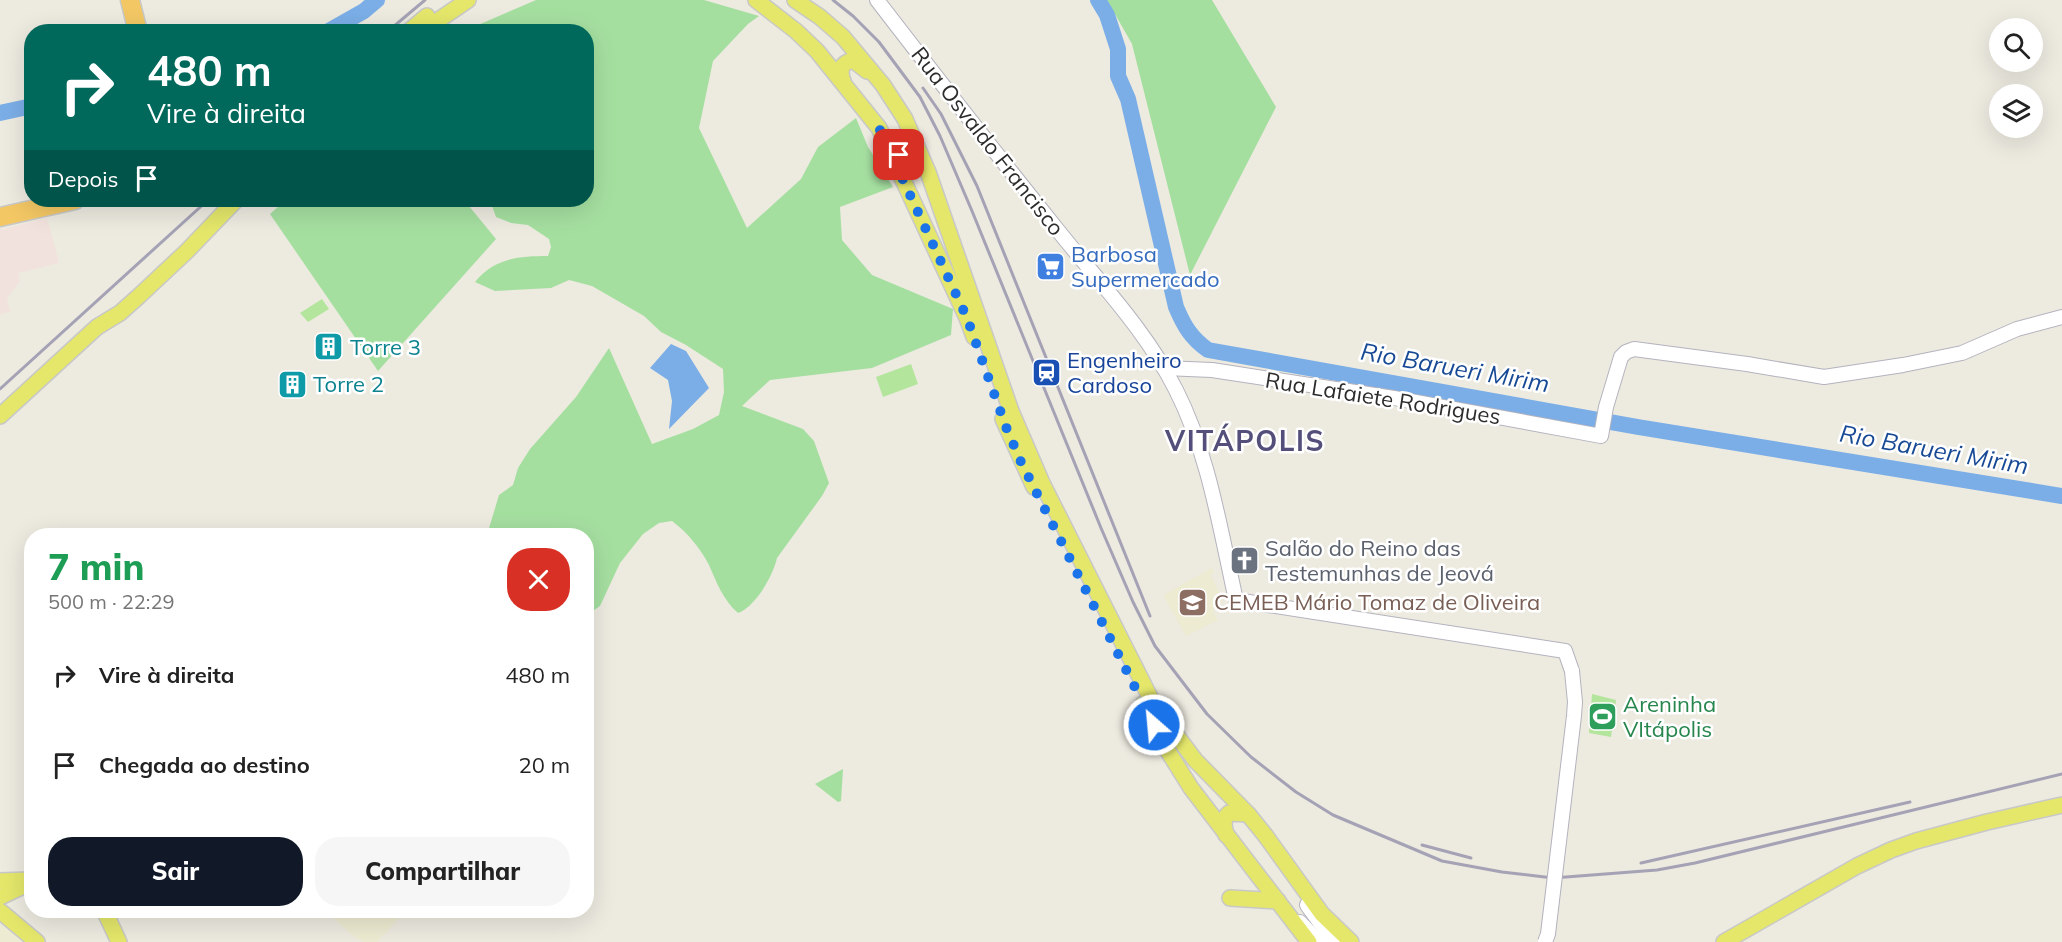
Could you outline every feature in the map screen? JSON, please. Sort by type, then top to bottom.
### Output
[{"type":"highway","points":[[130,0],[136,24]]},
{"type":"highway","points":[[0,217],[44,207]]},
{"type":"main road","points":[[418,24],[449,0]]},
{"type":"main road","points":[[433,24],[468,0]]},
{"type":"main road","points":[[756,0],[796,31],[817,51],[843,81],[899,155],[903,157],[911,155],[917,146]]},
{"type":"main road","points":[[795,0],[843,37],[883,84],[905,119],[917,146],[1011,411],[1042,483],[1155,706],[1195,760],[1248,814],[1279,852],[1309,908],[1334,942]]},
{"type":"main road","name":"Rua Osvaldo Francisco","points":[[877,0],[1023,188],[1132,322],[1164,368],[1185,409],[1211,486],[1236,600],[1565,651],[1572,671],[1575,702],[1548,934],[1545,942]]},
{"type":"main road","points":[[843,81],[840,73],[842,66],[853,60],[860,64],[874,80],[883,84]]},
{"type":"main road","points":[[879,128],[967,318],[1021,462],[1166,748],[1191,788],[1309,942]]},
{"type":"main road","points":[[0,404],[73,336],[145,279],[217,207]]},
{"type":"main road","points":[[0,416],[97,327],[120,313],[139,296],[229,207]]},
{"type":"main road","name":"Rua Lafaiete Rodrigues","points":[[1164,368],[1212,370],[1601,433],[1621,357],[1626,352],[1646,351],[1824,377],[1962,353],[2017,329],[2062,316]]},
{"type":"main road","points":[[46,361],[59,355],[65,356]]},
{"type":"main road","points":[[1724,942],[1857,866],[1891,850],[1987,822],[2062,805]]},
{"type":"main road","points":[[1226,835],[1225,816],[1229,813],[1248,814]]},
{"type":"main road","points":[[1739,942],[1836,886],[1917,850],[1957,836],[2062,813]]},
{"type":"main road","points":[[1293,877],[1322,914],[1351,942]]},
{"type":"main road","points":[[0,881],[24,881]]},
{"type":"main road","points":[[0,897],[24,885]]},
{"type":"main road","points":[[1230,898],[1280,903],[1320,942]]},
{"type":"main road","points":[[0,911],[37,942]]},
{"type":"main road","points":[[108,918],[119,942]]},
{"type":"shaded area","points":[[47,218],[59,263],[18,273],[20,281],[7,298],[10,312],[0,314],[0,230]]},
{"type":"shaded area","name":"CEMEB Mário Tomaz de Oliveira","points":[[1212,568],[1214,572],[1211,575],[1223,600],[1216,604],[1213,612],[1218,620],[1186,636],[1163,595]]},
{"type":"shaded area","points":[[333,918],[399,918],[377,942],[364,942],[354,937]]},
{"type":"shaded area","points":[[0,924],[25,942],[0,942]]},
{"type":"green space","points":[[536,0],[704,0],[759,16],[748,24],[713,61],[699,128],[747,228],[801,179],[818,147],[856,118],[868,147],[893,187],[840,207],[842,240],[872,275],[953,309],[951,335],[872,368],[770,380],[742,406],[803,429],[814,441],[829,483],[777,558],[763,590],[751,604],[738,613],[724,597],[698,547],[672,521],[659,523],[643,534],[620,563],[600,606],[594,610],[594,528],[489,528],[499,495],[513,485],[518,468],[530,449],[576,397],[609,348],[652,444],[693,429],[719,415],[724,392],[723,369],[661,332],[644,316],[592,286],[569,280],[551,288],[495,291],[475,282],[482,274],[499,263],[517,258],[548,256],[551,247],[549,239],[528,225],[511,223],[496,217],[492,207],[594,207],[594,24],[480,24]]},
{"type":"green space","points":[[1107,0],[1212,0],[1276,107],[1190,275],[1132,44]]},
{"type":"green space","points":[[278,207],[470,207],[496,239],[378,371],[270,214]]},
{"type":"green space","points":[[322,299],[329,309],[308,322],[300,313]]},
{"type":"green space","points":[[911,364],[918,384],[883,397],[876,377]]},
{"type":"green space","name":"Areninha VItápolis","points":[[1592,694],[1616,700],[1611,737],[1589,733]]},
{"type":"green space","points":[[843,769],[841,801],[838,802],[815,784]]},
{"type":"water","points":[[671,344],[686,351],[709,388],[669,429],[672,401],[668,380],[650,368]]},
{"type":"waterway","name":"Rio Barueri Mirim","points":[[341,24],[364,11],[377,0]]},
{"type":"waterway","name":"Rio Barueri Mirim","points":[[1098,0],[1107,15],[1118,49],[1118,76],[1128,99],[1176,307],[1189,331],[1208,350],[1638,427],[2062,496]]},
{"type":"waterway","name":"Rio Barueri Mirim","points":[[0,113],[24,108]]},
{"type":"railway","points":[[396,24],[425,0]]},
{"type":"railway","points":[[833,0],[879,42],[920,97],[940,136],[1101,528],[1155,646],[1207,714],[1251,757],[1296,792],[1333,815],[1442,861],[1553,878],[1657,870],[1695,863],[2062,774]]},
{"type":"railway","points":[[923,88],[941,114],[977,186],[1150,616]]},
{"type":"railway","points":[[0,389],[200,207]]},
{"type":"railway","points":[[1641,863],[1910,802]]},
{"type":"railway","points":[[1422,845],[1471,858]]},
{"type":"place","name":"Barbosa Supermercado","points":[[1050,267]]},
{"type":"place","name":"Torre 3","points":[[329,347]]},
{"type":"place","name":"Engenheiro Cardoso","points":[[1046,373]]},
{"type":"place","name":"Torre 2","points":[[292,384]]},
{"type":"place","name":"Salão do Reino das Testemunhas de Jeová","points":[[1244,561]]},
{"type":"place","name":"CEMEB Mário Tomaz de Oliveira","points":[[1193,602]]},
{"type":"place","name":"Areninha VItápolis","points":[[1602,717]]},
{"type":"district","name":"VITÁPOLIS","points":[[1245,441]]},
{"type":"route","points":[[899,155],[879,128],[967,318],[1021,462],[1154,725]]}]
